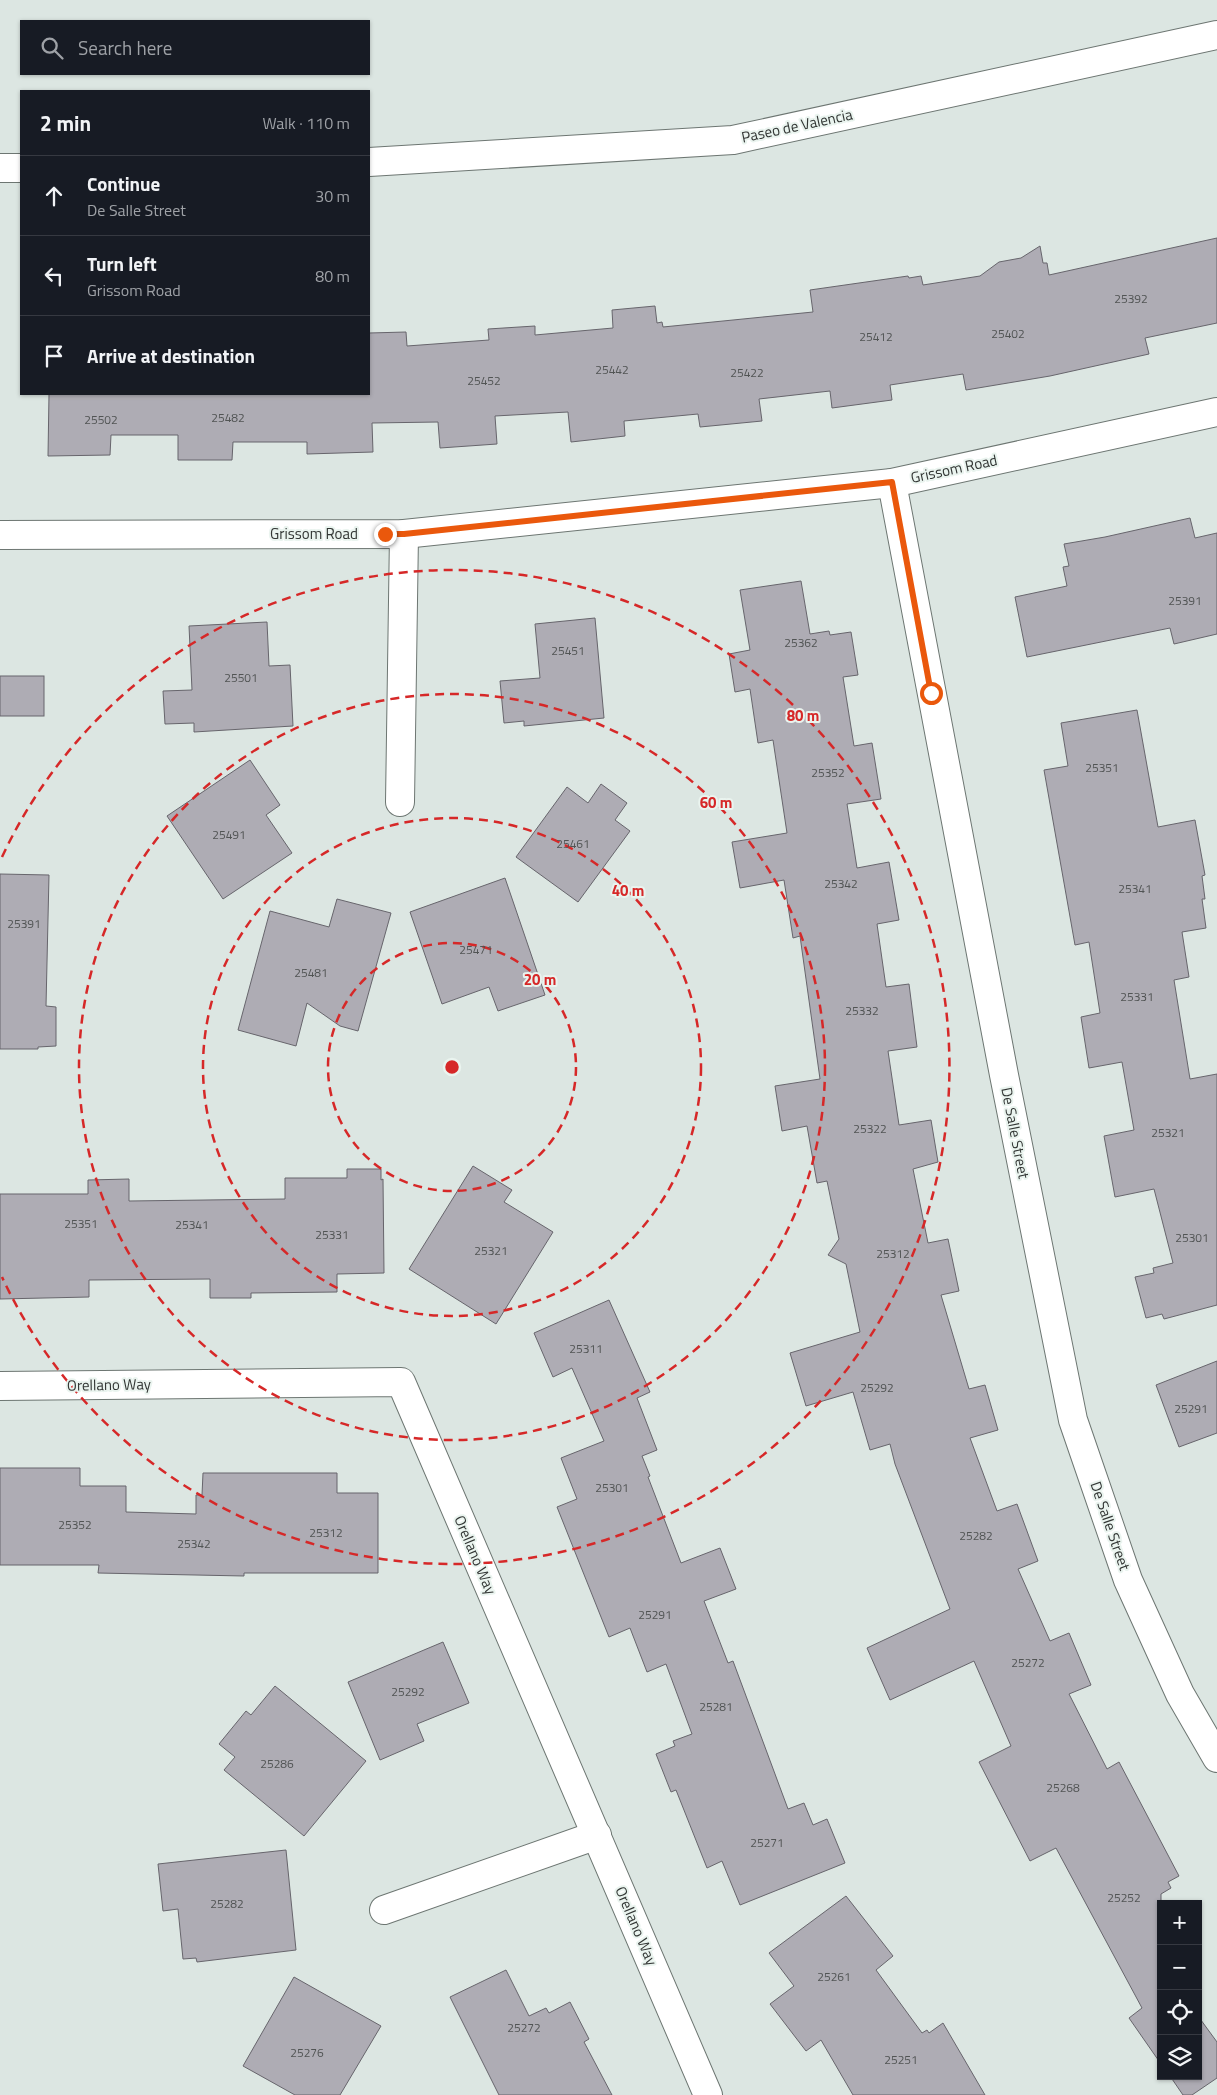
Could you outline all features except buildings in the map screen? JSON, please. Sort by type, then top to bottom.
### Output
[{"type":"street","name":"Paseo de Valencia","points":[[370,162],[733,140],[1217,35]]},
{"type":"street","points":[[0,168],[20,168]]},
{"type":"street","name":"Grissom Road","points":[[0,534],[404,534],[892,482],[1217,412]]},
{"type":"street","name":"De Salle Street","points":[[892,482],[1004,1075],[1074,1420],[1128,1580],[1180,1694],[1217,1758]]},
{"type":"street","points":[[400,802],[404,534]]},
{"type":"street","name":"Orellano Way","points":[[0,1386],[401,1382],[708,2095]]},
{"type":"street","points":[[384,1910],[597,1835]]},
{"type":"route","points":[[385,534],[404,534],[892,482],[931,693]]}]
